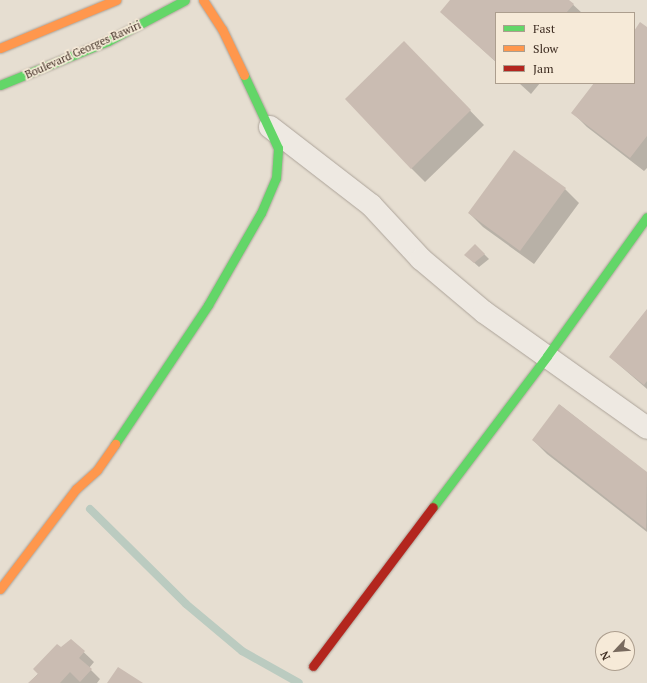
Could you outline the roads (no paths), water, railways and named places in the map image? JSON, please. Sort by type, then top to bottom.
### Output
[{"type":"street","points":[[0,48],[116,0]]},
{"type":"street","name":"Boulevard Georges Rawiri","points":[[0,85],[108,41],[185,0]]},
{"type":"street","points":[[0,589],[76,489],[97,470],[147,400],[208,305],[260,213],[276,178],[278,148],[270,127],[222,29],[203,0]]},
{"type":"street","points":[[270,127],[371,205],[420,259],[484,312],[647,428]]},
{"type":"street","points":[[313,666],[547,356],[647,217]]},
{"type":"waterway","points":[[90,509],[186,604],[242,651],[299,683]]}]
